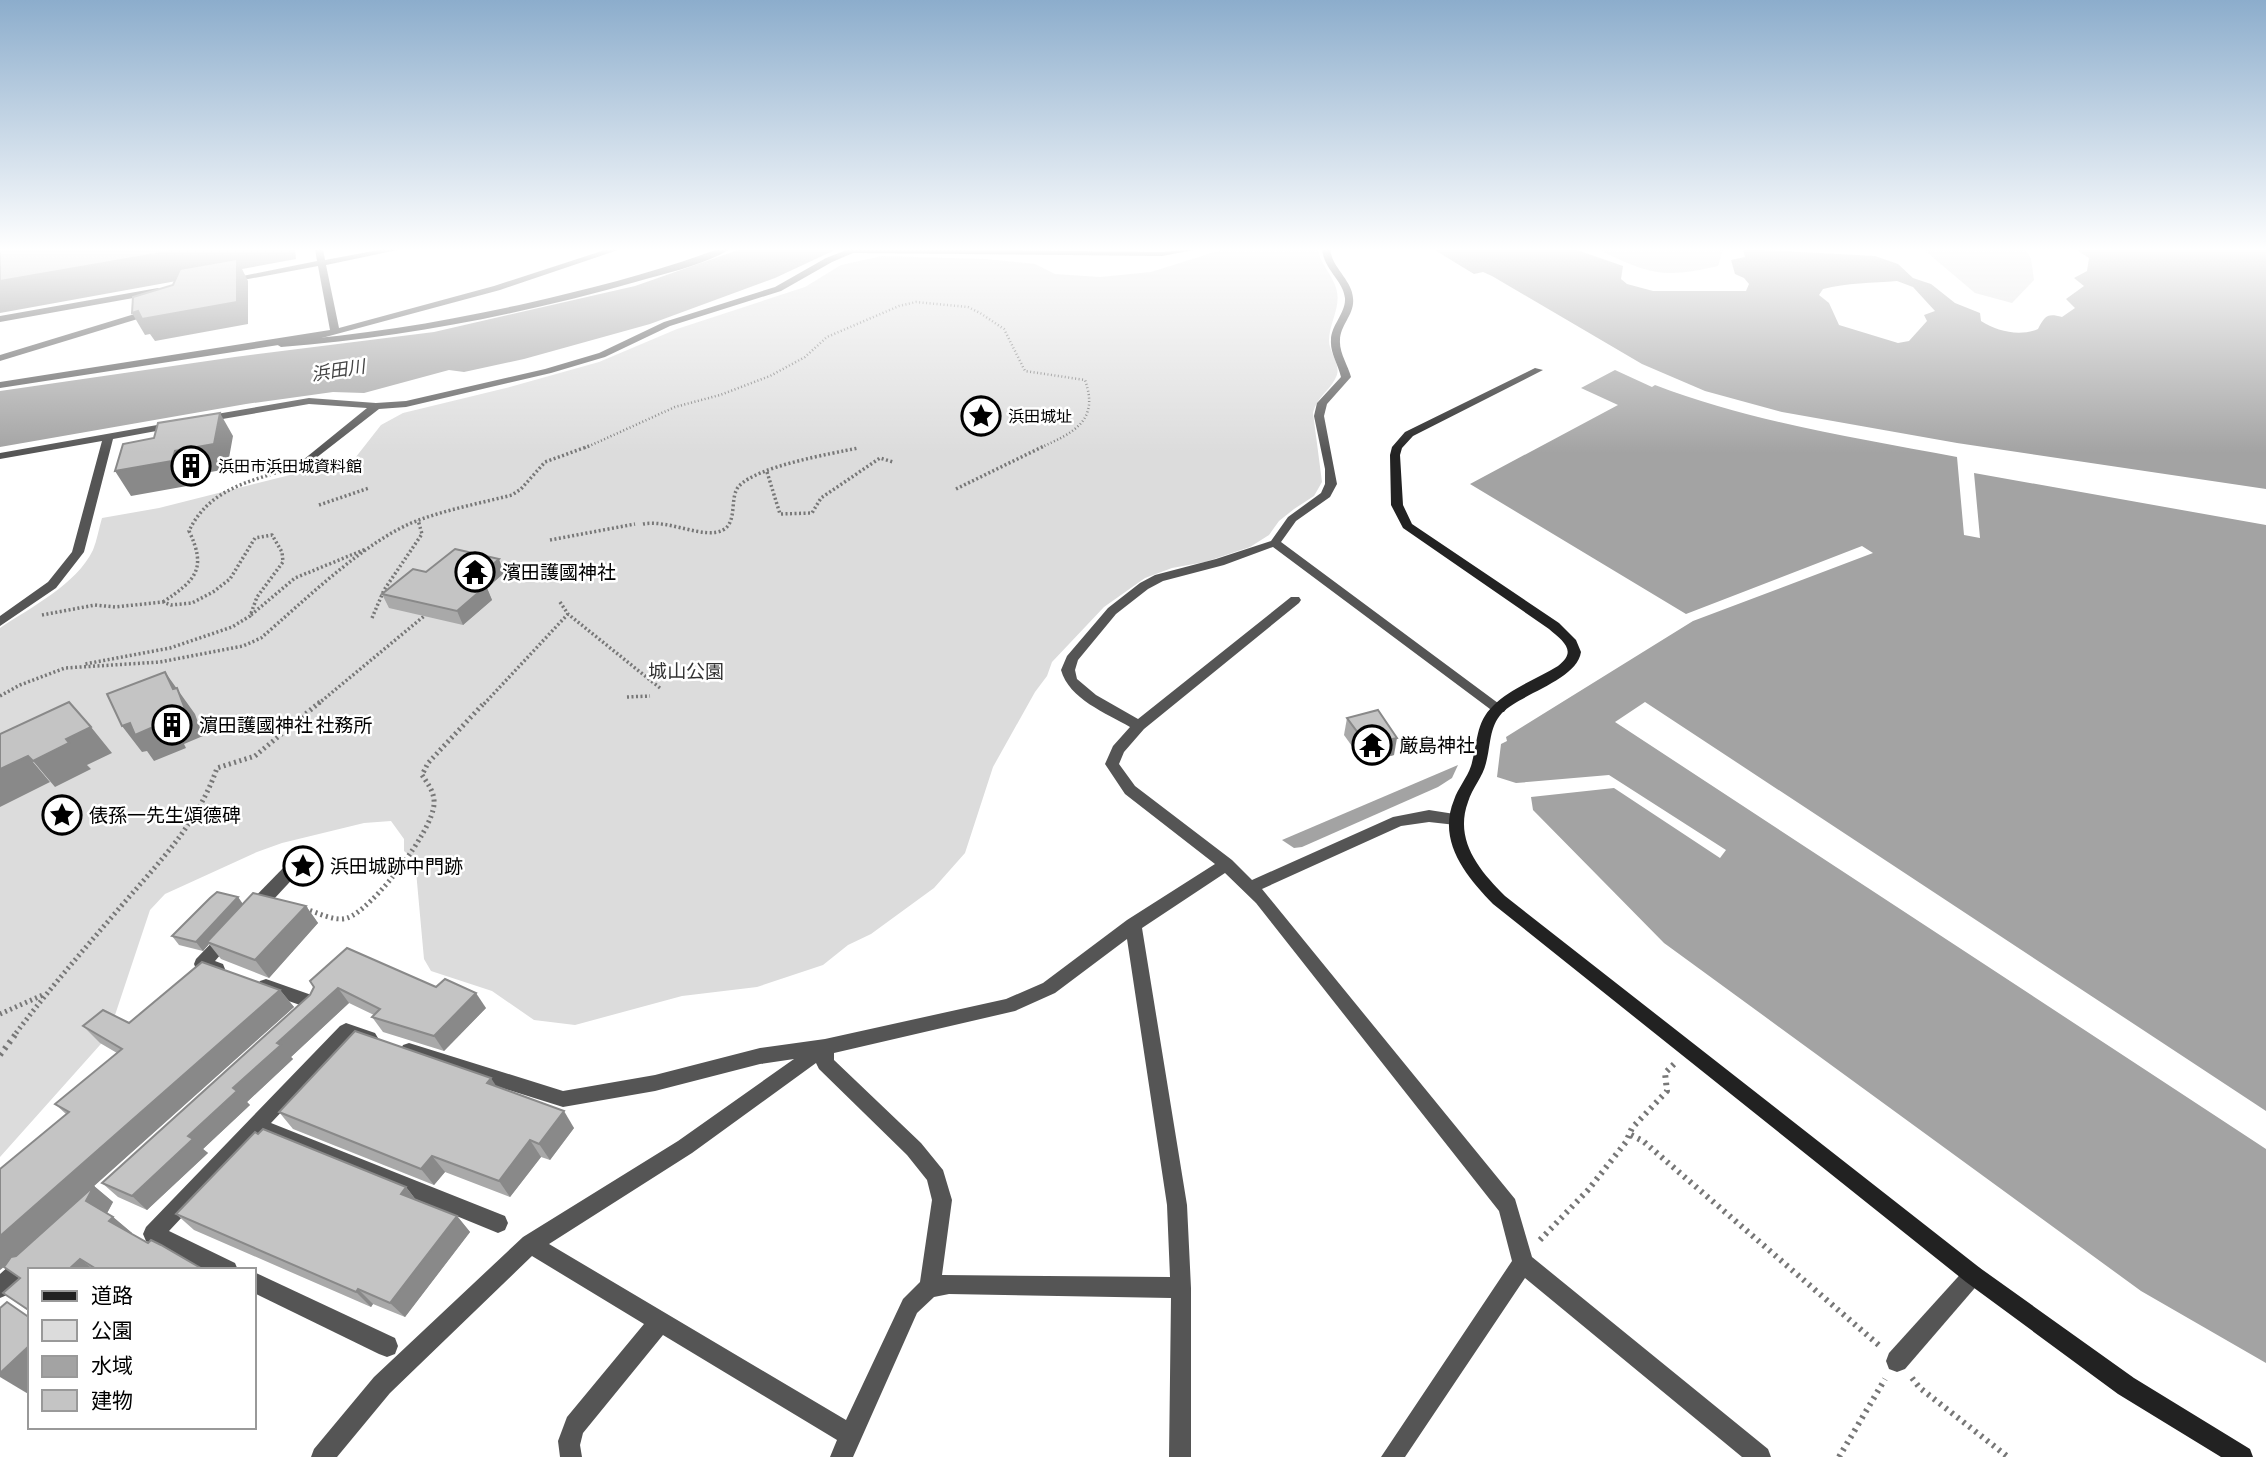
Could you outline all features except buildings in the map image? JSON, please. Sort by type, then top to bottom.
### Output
[{"type":"street","points":[[0,358],[134,317]]},
{"type":"street","points":[[332,317],[335,332]]},
{"type":"street","points":[[0,385],[281,344],[394,317]]},
{"type":"street","points":[[281,344],[332,341],[474,317]]},
{"type":"street","points":[[199,420],[309,401],[376,406],[416,402],[571,365],[602,355],[667,324],[689,317]]},
{"type":"street","points":[[1139,726],[1091,698],[1071,681],[1068,670],[1072,659],[1112,611],[1144,586],[1159,578],[1220,562],[1275,543],[1292,519],[1326,495],[1331,484],[1319,416],[1322,403],[1346,377],[1335,344],[1336,332],[1344,317]]},
{"type":"street","points":[[1538,370],[1409,433],[1397,447],[1395,455],[1397,505],[1407,526],[1554,626],[1574,647],[1576,656],[1562,671],[1499,709],[1482,732],[1479,763],[1458,805],[1455,819],[1459,847],[1484,885],[1973,1275],[2126,1386],[2242,1457]]},
{"type":"street","points":[[307,462],[376,406]]},
{"type":"street","points":[[0,456],[186,423]]},
{"type":"street","points":[[0,622],[52,585],[78,552],[108,437]]},
{"type":"street","points":[[1275,543],[1499,709]]},
{"type":"street","points":[[1295,600],[1139,726],[1118,750],[1112,764],[1120,779],[1130,790],[1226,864],[1251,887],[1508,1206],[1523,1263],[1760,1457]]},
{"type":"street","points":[[1251,887],[1398,821],[1429,816],[1455,819]]},
{"type":"street","points":[[224,1268],[153,1234],[346,1031],[563,1099],[655,1083],[760,1056],[825,1047],[1009,1006],[1049,988],[1133,925],[1226,864]]},
{"type":"street","points":[[293,1021],[314,1003],[202,964],[294,867]]},
{"type":"street","points":[[1133,925],[1177,1205],[1181,1288],[1180,1457]]},
{"type":"street","points":[[322,1457],[382,1385],[530,1244],[685,1147],[825,1047]]},
{"type":"street","points":[[825,1047],[825,1063],[914,1149],[936,1176],[942,1200],[930,1288]]},
{"type":"street","points":[[255,1125],[498,1223]]},
{"type":"street","points":[[530,1244],[850,1435]]},
{"type":"street","points":[[0,1288],[40,1251]]},
{"type":"street","points":[[1392,1457],[1523,1263]]},
{"type":"street","points":[[1897,1361],[1973,1275]]},
{"type":"street","points":[[256,1283],[387,1346]]},
{"type":"street","points":[[841,1457],[910,1306],[916,1296],[930,1288],[949,1284],[1181,1288]]},
{"type":"street","points":[[571,1457],[569,1438],[575,1425],[660,1322]]},
{"type":"path","points":[[65,668],[160,662],[243,646],[261,638],[313,591],[373,547],[418,520],[512,495],[521,489],[545,462],[579,451],[675,407],[719,395],[771,376],[806,357],[827,337],[873,317]]},
{"type":"path","points":[[956,489],[1076,431],[1087,418],[1090,390],[1085,380],[1073,376],[1025,371],[1004,329],[986,317]]},
{"type":"path","points":[[643,524],[660,522],[704,533],[722,531],[728,526],[737,487],[767,472],[858,449]]},
{"type":"path","points":[[767,472],[780,514],[812,513],[821,498],[880,458],[893,462]]},
{"type":"path","points":[[36,617],[95,605],[130,606],[163,602],[182,590],[194,576],[199,556],[189,531],[203,508],[219,493],[307,462]]},
{"type":"path","points":[[319,505],[369,488]]},
{"type":"path","points":[[372,618],[384,590],[422,534],[418,520]]},
{"type":"path","points":[[550,540],[635,524]]},
{"type":"path","points":[[163,602],[180,605],[214,591],[235,573],[255,538],[272,535],[283,552],[283,562],[274,579],[257,593],[251,604],[250,616]]},
{"type":"path","points":[[0,696],[20,685],[65,668],[189,643],[234,627],[295,578],[373,547]]},
{"type":"path","points":[[560,602],[568,614],[660,688]]},
{"type":"path","points":[[0,1055],[46,993],[184,834],[207,797],[217,768],[255,756],[438,605]]},
{"type":"path","points":[[304,909],[344,919],[358,914],[400,867],[432,815],[435,794],[422,775],[428,763],[568,614]]},
{"type":"path","points":[[627,697],[650,696]]},
{"type":"path","points":[[0,1014],[46,993]]},
{"type":"path","points":[[1523,1263],[1545,1233],[1588,1190],[1631,1135],[1632,1128],[1667,1091],[1665,1073],[1688,1050]]},
{"type":"path","points":[[1631,1135],[1654,1150],[1897,1361],[1920,1388],[2008,1457]]},
{"type":"path","points":[[1839,1457],[1897,1361]]},
{"type":"green space","name":"城山公園","points":[[714,317],[1334,317],[1329,341],[1337,373],[1313,413],[1322,482],[1314,496],[1279,521],[1269,535],[1250,547],[1145,578],[1104,607],[1052,662],[1047,676],[1035,692],[993,767],[965,853],[934,888],[871,934],[848,945],[823,965],[757,987],[682,996],[575,1025],[534,1020],[492,991],[431,971],[424,959],[415,860],[404,851],[404,839],[391,821],[364,823],[282,843],[165,894],[150,910],[108,1036],[0,1157],[0,628],[52,594],[76,574],[93,550],[102,518],[159,508],[302,472],[334,470],[352,462],[381,425],[403,413],[599,362],[677,329]]},
{"type":"water","name":"浜田川","points":[[500,317],[669,317],[524,359],[464,372],[449,370],[364,393],[333,392],[246,404],[0,447],[0,391],[434,332]]},
{"type":"water","points":[[1562,317],[1835,317],[1839,325],[1898,343],[1909,341],[1927,321],[1925,317],[1980,317],[1981,321],[1987,325],[2008,332],[2023,333],[2038,329],[2047,317],[2266,317],[2266,489],[1957,443],[1782,412],[1705,391],[1642,364]]},
{"type":"water","points":[[1615,370],[1652,387],[1655,385],[1766,419],[1957,457],[1964,535],[1980,538],[1974,473],[2266,525],[2266,1111],[1645,702],[1615,722],[2266,1149],[2266,1363],[2141,1291],[1664,943],[1533,810],[1531,797],[1614,788],[1720,858],[1726,850],[1609,775],[1516,783],[1497,777],[1501,744],[1507,741],[1506,737],[1693,621],[1873,553],[1862,546],[1686,614],[1470,484],[1618,405],[1581,388]]},
{"type":"water","points":[[1458,765],[1452,778],[1438,787],[1302,847],[1294,848],[1282,840]]},
{"type":"place","name":"浜田城址","points":[[981,416]]},
{"type":"place","name":"浜田市浜田城資料館","points":[[191,466]]},
{"type":"place","name":"濱田護國神社","points":[[475,572]]},
{"type":"place","name":"濵田護國神社 社務所","points":[[172,725]]},
{"type":"place","name":"厳島神社","points":[[1372,745]]},
{"type":"place","name":"俵孫一先生頌德碑","points":[[62,815]]},
{"type":"place","name":"浜田城跡中門跡","points":[[303,866]]}]
